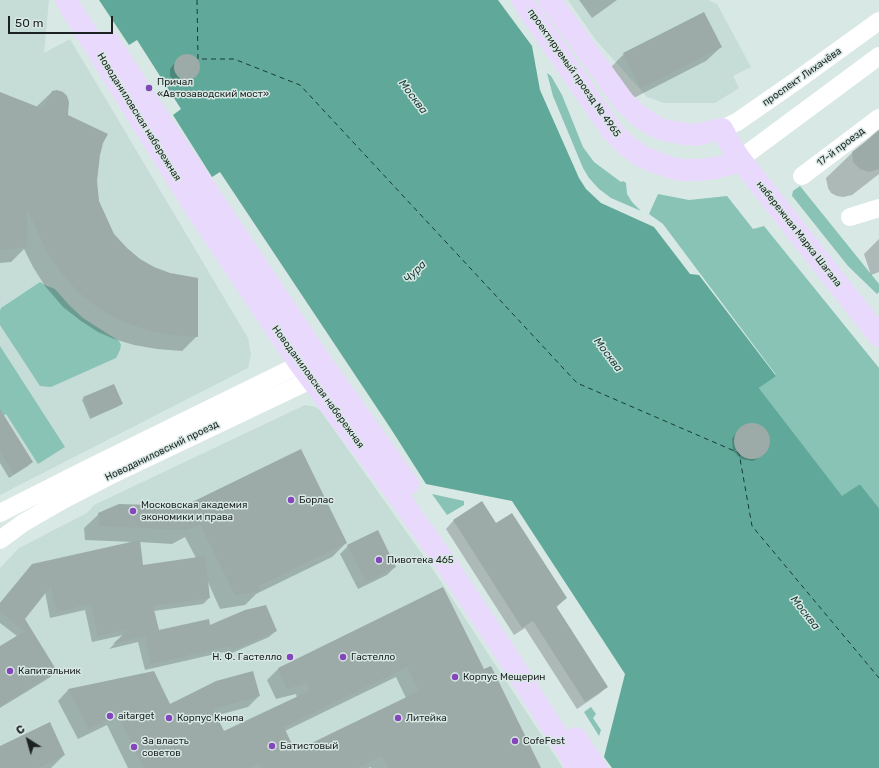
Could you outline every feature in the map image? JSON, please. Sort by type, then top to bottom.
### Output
[{"type":"main road","name":"Новоданиловская набережная","points":[[66,0],[196,209],[314,368],[438,528],[596,768]]},
{"type":"main road","name":"Новоданиловская набережная","points":[[84,0],[314,368],[404,504],[503,649],[578,768]]},
{"type":"main road","name":"проектируемый проезд № 4965","points":[[522,0],[612,131],[627,146],[660,164],[679,170],[716,168],[740,159]]},
{"type":"main road","points":[[550,0],[624,102],[640,117],[660,129],[680,133],[695,135],[722,129]]},
{"type":"main road","name":"набережная Марка Шагала","points":[[722,129],[740,159],[879,336]]},
{"type":"street","name":"проспект Лихачёва","points":[[722,129],[737,122],[879,21]]},
{"type":"street","points":[[740,159],[879,56]]},
{"type":"street","name":"17-й проезд","points":[[802,176],[879,118]]},
{"type":"street","points":[[850,217],[879,208]]},
{"type":"street","name":"Новоданиловский проезд","points":[[0,514],[87,469],[314,368]]},
{"type":"street","name":"Новоданиловский проезд","points":[[0,540],[23,523],[63,500],[314,368]]},
{"type":"shaded area","points":[[0,0],[49,0],[44,53],[70,39],[248,338],[251,355],[248,368],[0,495]]},
{"type":"shaded area","points":[[568,0],[708,0],[717,4],[751,67],[733,76],[739,88],[715,103],[664,103],[647,97],[595,39]]},
{"type":"shaded area","points":[[547,73],[551,76],[562,95],[583,147],[594,162],[621,182],[623,181],[626,183],[627,194],[632,202],[641,211],[611,198],[599,189],[589,178],[583,168],[553,96]]},
{"type":"shaded area","points":[[800,186],[879,284],[879,292],[877,294],[848,266],[792,196],[793,191]]},
{"type":"shaded area","points":[[658,194],[689,200],[727,196],[753,229],[764,226],[879,368],[879,508],[860,484],[842,497],[759,388],[776,375],[663,224],[649,214]]},
{"type":"shaded area","points":[[40,282],[55,289],[83,318],[119,341],[121,345],[116,358],[51,387],[40,386],[0,325],[0,311],[1,308]]},
{"type":"shaded area","points":[[0,346],[65,447],[38,464],[6,414],[0,418]]},
{"type":"shaded area","points":[[305,405],[315,407],[320,410],[434,571],[563,768],[0,768],[0,568],[19,548],[87,513],[94,505]]},
{"type":"shaded area","points":[[432,494],[464,501],[464,505],[447,515]]},
{"type":"shaded area","points":[[591,707],[596,714],[593,718],[601,730],[599,736],[584,712]]},
{"type":"water","points":[[99,0],[498,0],[532,46],[540,90],[579,178],[586,189],[601,203],[654,227],[690,274],[699,275],[776,376],[759,388],[842,496],[860,484],[879,508],[879,768],[612,768],[604,757],[625,674],[512,501],[426,484],[220,172],[212,177],[173,115],[181,109],[137,40],[129,45]]},
{"type":"building","points":[[704,12],[722,47],[641,88],[623,53]]},
{"type":"building","points":[[187,54],[196,58],[200,67],[196,76],[187,80],[178,76],[174,67],[178,58]]},
{"type":"building","points":[[57,90],[63,92],[67,96],[69,102],[68,115],[108,134],[103,143],[100,155],[97,181],[99,201],[114,234],[140,259],[154,267],[170,273],[198,278],[198,337],[149,331],[113,317],[96,306],[78,292],[60,271],[47,252],[27,209],[27,247],[0,250],[0,92],[43,109],[52,91]]},
{"type":"building","points":[[879,131],[879,169],[869,172],[860,169],[853,162],[852,152]]},
{"type":"building","points":[[114,384],[123,404],[92,417],[83,397]]},
{"type":"building","points":[[0,409],[33,462],[14,474],[0,452]]},
{"type":"building","points":[[756,423],[765,428],[769,434],[769,448],[765,454],[756,459],[748,459],[739,454],[735,448],[734,437],[739,428],[745,424]]},
{"type":"building","points":[[301,449],[347,543],[258,586],[260,591],[235,595],[200,524],[187,530],[99,526],[98,513],[119,504],[184,506]]},
{"type":"building","points":[[482,501],[496,523],[512,513],[567,598],[556,606],[608,687],[585,702],[533,621],[522,628],[453,520]]},
{"type":"building","points":[[378,530],[396,567],[366,582],[347,545]]},
{"type":"building","points":[[140,540],[143,565],[205,556],[210,598],[153,606],[159,630],[209,619],[210,625],[245,610],[266,605],[277,631],[232,650],[230,646],[151,664],[145,636],[113,644],[129,629],[98,636],[91,604],[57,612],[51,586],[25,619],[57,671],[0,706],[0,646],[25,631],[0,612],[0,603],[32,564]]},
{"type":"building","points":[[443,587],[484,669],[491,666],[541,768],[388,768],[382,756],[358,768],[262,768],[259,763],[249,768],[144,768],[118,715],[89,729],[68,689],[154,671],[170,704],[216,681],[253,671],[260,696],[213,709],[224,731],[309,691],[307,683],[287,689],[278,668]],"holes":[[[407,667],[419,691],[295,751],[284,727]]]},
{"type":"building","points":[[50,722],[65,755],[38,768],[0,768],[0,746]]},
{"type":"ferry route","points":[[197,0],[198,59],[234,59],[300,85],[577,383],[739,453],[752,526],[879,678]]},
{"type":"place","name":"Причал «Автозаводский мост»","points":[[149,88]]},
{"type":"place","name":"Борлас","points":[[291,500]]},
{"type":"place","name":"Московская академия экономики и права","points":[[133,511]]},
{"type":"place","name":"Пивотека 465","points":[[379,560]]},
{"type":"place","name":"Н. Ф. Гастелло","points":[[290,657]]},
{"type":"place","name":"Гастелло","points":[[343,657]]},
{"type":"place","name":"Капитальник","points":[[10,671]]},
{"type":"place","name":"Корпус Мещерин","points":[[455,677]]},
{"type":"place","name":"aitarget","points":[[110,716]]},
{"type":"place","name":"Корпус Кнопа","points":[[169,718]]},
{"type":"place","name":"Литейка","points":[[398,718]]},
{"type":"place","name":"CofeFest","points":[[515,741]]},
{"type":"place","name":"Батистовый","points":[[272,746]]},
{"type":"place","name":"За власть советов","points":[[134,747]]},
{"type":"water label","name":"Москва","points":[[413,97]]},
{"type":"water label","name":"Чура","points":[[415,272]]},
{"type":"water label","name":"Москва","points":[[608,355]]},
{"type":"water label","name":"Москва","points":[[805,613]]}]
